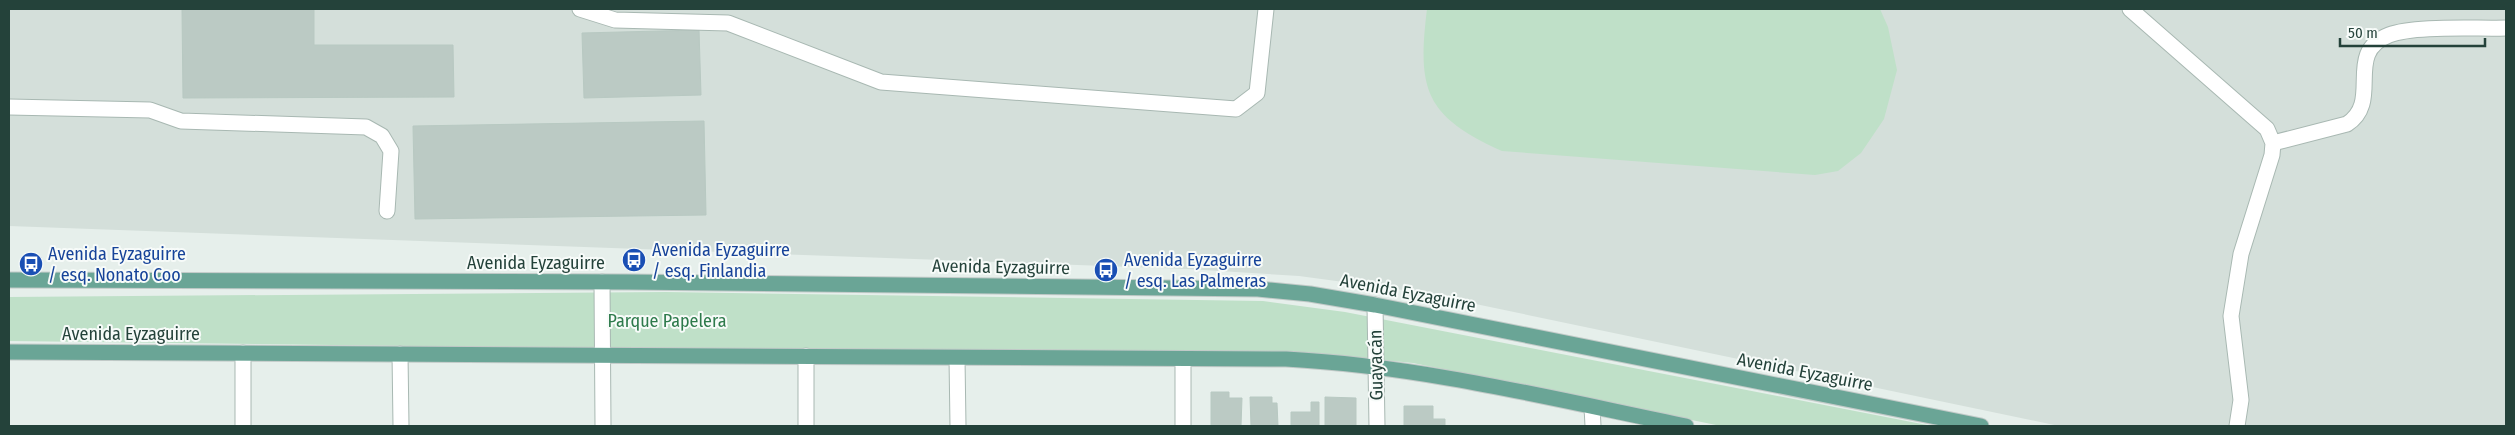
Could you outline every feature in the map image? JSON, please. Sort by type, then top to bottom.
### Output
[{"type":"main road","name":"Avenida Eyzaguirre","points":[[9,280],[602,282],[1258,289],[1310,294],[1375,305],[1981,426]]},
{"type":"main road","name":"Avenida Eyzaguirre","points":[[9,352],[1286,360],[1377,366],[1458,380],[1686,426]]},
{"type":"street","points":[[580,9],[615,20],[728,23],[881,82],[1236,109],[1257,93],[1266,9]]},
{"type":"street","points":[[2130,9],[2267,129],[2273,143],[2272,155],[2242,254],[2231,316],[2241,400],[2237,426]]},
{"type":"street","points":[[2273,143],[2347,124],[2358,117],[2363,106],[2365,61],[2370,48],[2388,35],[2409,30],[2506,28]]},
{"type":"street","points":[[9,107],[150,110],[181,122],[366,127],[382,136],[391,151],[386,211]]},
{"type":"street","points":[[602,282],[603,426]]},
{"type":"street","name":"Guayacán","points":[[1375,305],[1377,426]]},
{"type":"street","points":[[243,353],[243,426]]},
{"type":"street","points":[[400,354],[401,426]]},
{"type":"street","points":[[806,356],[806,426]]},
{"type":"street","points":[[957,358],[958,426]]},
{"type":"street","points":[[1183,359],[1183,426]]},
{"type":"street","points":[[1592,407],[1592,426]]},
{"type":"shaded area","points":[[9,9],[2506,9],[2506,426],[2059,426],[1418,292],[1299,276],[1187,269],[9,226]]},
{"type":"green space","points":[[1427,9],[1880,9],[1888,27],[1897,70],[1884,119],[1861,153],[1838,171],[1815,175],[1502,151],[1456,125],[1442,112],[1432,97],[1426,80],[1424,60]]},
{"type":"green space","name":"Parque Papelera","points":[[666,292],[1263,301],[1345,312],[1932,426],[1721,426],[1413,363],[1363,358],[9,341],[9,297]]},
{"type":"building","points":[[182,9],[314,9],[314,45],[453,45],[454,97],[183,98]]},
{"type":"building","points":[[699,30],[701,95],[584,98],[582,33]]},
{"type":"building","points":[[704,121],[706,215],[415,219],[413,126]]},
{"type":"building","points":[[1211,392],[1229,392],[1229,398],[1242,398],[1241,426],[1211,426]]},
{"type":"building","points":[[1250,397],[1272,397],[1272,403],[1277,403],[1278,426],[1251,426]]},
{"type":"building","points":[[1325,397],[1356,398],[1356,426],[1325,426]]},
{"type":"building","points":[[1311,402],[1319,402],[1319,426],[1291,426],[1291,412],[1311,412]]},
{"type":"building","points":[[1404,406],[1433,406],[1433,419],[1445,419],[1445,426],[1404,426]]},
{"type":"place","name":"Avenida Eyzaguirre / esq. Finlandia","points":[[634,260]]},
{"type":"place","name":"Avenida Eyzaguirre / esq. Nonato Coo","points":[[31,264]]},
{"type":"place","name":"Avenida Eyzaguirre / esq. Las Palmeras","points":[[1106,270]]}]
